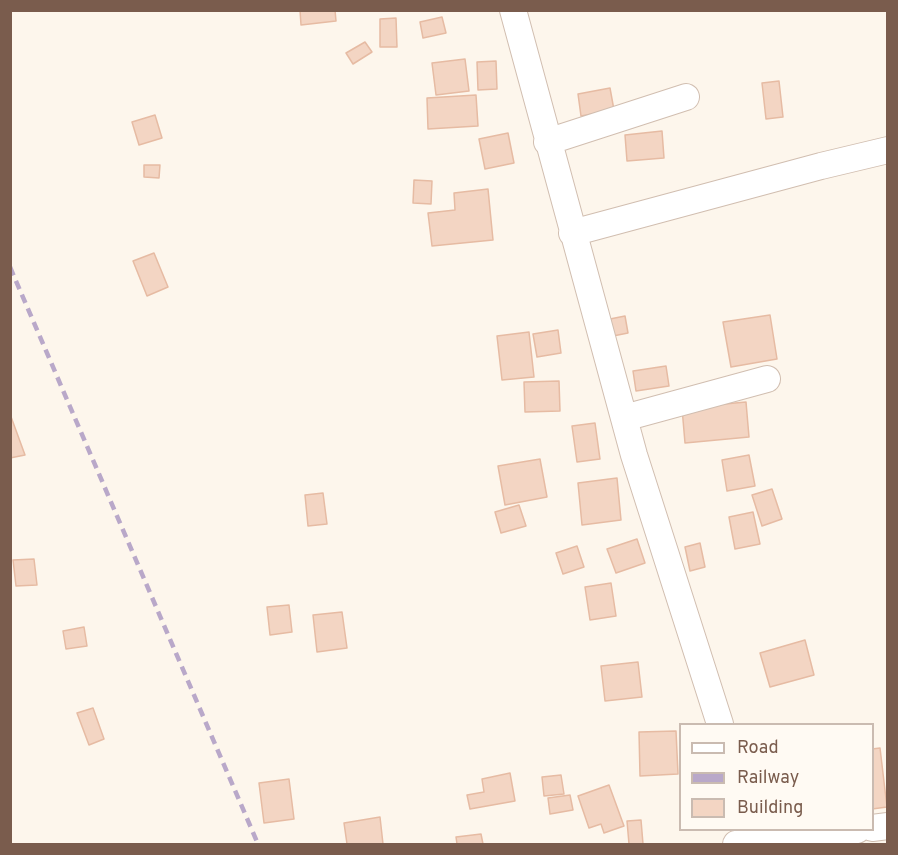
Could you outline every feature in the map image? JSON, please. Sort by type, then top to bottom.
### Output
[{"type":"street","points":[[513,10],[547,142],[624,418],[720,723]]},
{"type":"street","points":[[547,142],[686,97]]},
{"type":"street","points":[[572,233],[888,150]]},
{"type":"street","points":[[624,418],[767,378]]},
{"type":"street","points":[[752,840],[846,831]]},
{"type":"building","points":[[300,10],[335,10],[336,21],[301,25]]},
{"type":"building","points":[[442,17],[446,33],[423,38],[420,22]]},
{"type":"building","points":[[396,18],[397,47],[380,47],[380,19]]},
{"type":"building","points":[[365,42],[372,52],[353,64],[346,53]]},
{"type":"building","points":[[465,59],[469,91],[436,95],[432,63]]},
{"type":"building","points":[[496,61],[497,89],[478,90],[477,62]]},
{"type":"building","points":[[779,81],[783,117],[766,119],[762,83]]},
{"type":"building","points":[[610,88],[614,110],[581,116],[578,94]]},
{"type":"building","points":[[476,95],[478,126],[428,129],[427,98]]},
{"type":"building","points":[[155,115],[162,138],[139,145],[132,122]]},
{"type":"building","points":[[662,131],[664,158],[627,161],[625,135]]},
{"type":"building","points":[[508,133],[514,163],[485,169],[479,139]]},
{"type":"building","points":[[144,165],[160,165],[159,178],[144,177]]},
{"type":"building","points":[[414,180],[432,181],[431,204],[413,203]]},
{"type":"building","points":[[488,189],[493,240],[432,246],[428,213],[455,210],[454,193]]},
{"type":"building","points":[[154,253],[168,287],[147,296],[133,261]]},
{"type":"building","points":[[770,315],[777,359],[731,367],[723,322]]},
{"type":"building","points":[[625,316],[628,333],[613,336],[610,319]]},
{"type":"building","points":[[558,330],[561,353],[537,357],[533,334]]},
{"type":"building","points":[[529,332],[534,377],[502,380],[497,336]]},
{"type":"building","points":[[666,366],[669,386],[636,391],[633,371]]},
{"type":"building","points":[[559,381],[560,411],[525,412],[524,382]]},
{"type":"building","points":[[746,402],[749,437],[685,443],[682,408]]},
{"type":"building","points":[[10,414],[25,455],[10,458]]},
{"type":"building","points":[[595,423],[600,459],[577,462],[572,426]]},
{"type":"building","points":[[749,455],[755,486],[727,491],[722,460]]},
{"type":"building","points":[[540,459],[547,497],[505,505],[498,466]]},
{"type":"building","points":[[617,478],[621,520],[582,525],[578,483]]},
{"type":"building","points":[[772,489],[782,519],[762,526],[752,495]]},
{"type":"building","points":[[323,493],[327,524],[308,526],[305,495]]},
{"type":"building","points":[[519,505],[526,526],[501,533],[495,512]]},
{"type":"building","points":[[753,512],[760,544],[735,549],[729,517]]},
{"type":"building","points":[[637,539],[645,563],[616,573],[607,549]]},
{"type":"building","points":[[700,543],[705,567],[690,571],[685,547]]},
{"type":"building","points":[[577,546],[584,567],[563,574],[556,553]]},
{"type":"building","points":[[34,559],[37,585],[16,586],[13,560]]},
{"type":"building","points":[[611,583],[616,616],[590,620],[585,587]]},
{"type":"building","points":[[289,605],[292,632],[270,635],[267,607]]},
{"type":"building","points":[[342,612],[347,648],[317,652],[313,615]]},
{"type":"building","points":[[84,627],[87,646],[66,649],[63,631]]},
{"type":"building","points":[[805,640],[814,675],[770,687],[760,653]]},
{"type":"building","points":[[638,662],[642,697],[605,701],[601,666]]},
{"type":"building","points":[[93,708],[104,739],[89,745],[77,713]]},
{"type":"building","points":[[676,731],[678,774],[640,776],[639,732]]},
{"type":"building","points":[[880,748],[887,807],[874,809],[874,749]]},
{"type":"building","points":[[510,773],[515,801],[470,809],[467,795],[484,792],[482,779]]},
{"type":"building","points":[[561,775],[564,794],[544,796],[542,777]]},
{"type":"building","points":[[289,779],[294,819],[264,823],[259,783]]},
{"type":"building","points":[[609,785],[624,826],[604,833],[601,824],[589,828],[578,796]]},
{"type":"building","points":[[570,795],[573,810],[550,814],[548,798]]},
{"type":"building","points":[[380,817],[383,844],[347,844],[344,823]]},
{"type":"building","points":[[641,820],[643,844],[629,844],[627,821]]},
{"type":"building","points":[[481,834],[483,844],[457,844],[456,837]]},
{"type":"railway","points":[[10,267],[258,844]]}]
